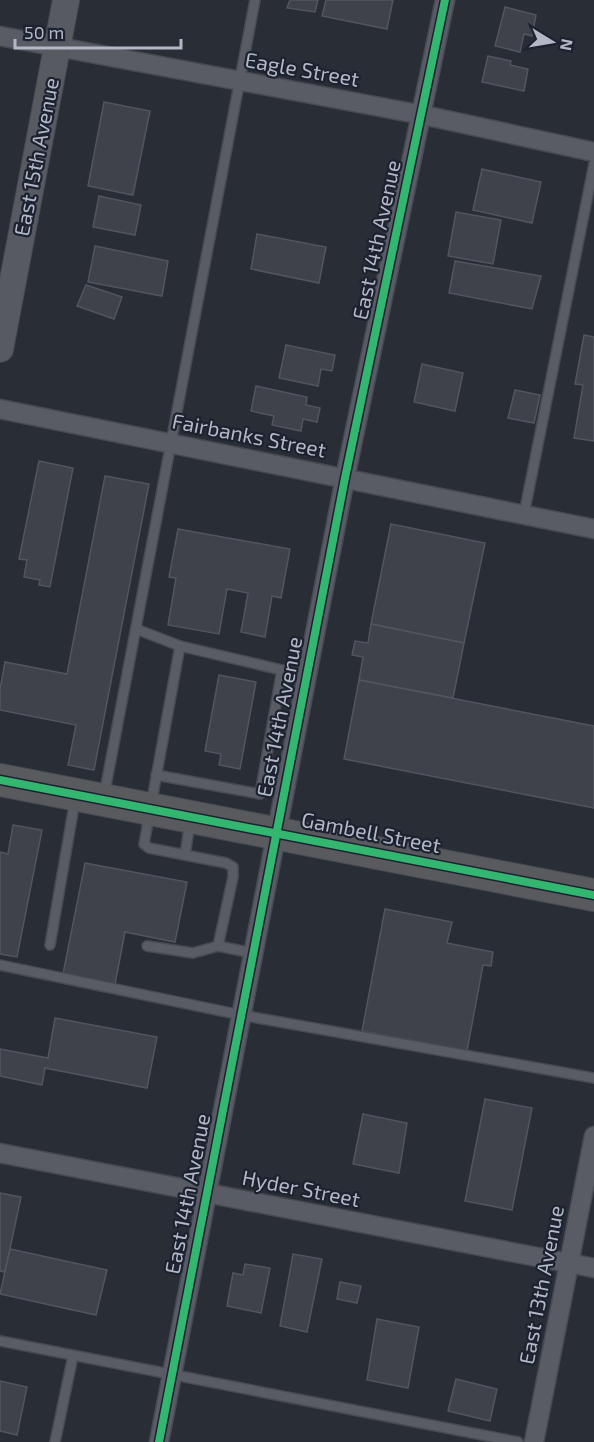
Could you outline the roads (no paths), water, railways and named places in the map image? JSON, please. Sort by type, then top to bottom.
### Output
[{"type":"highway","name":"Gambell Street","points":[[0,780],[594,895]]},
{"type":"main road","name":"East 15th Avenue","points":[[0,349],[66,0]]},
{"type":"street","name":"East 14th Avenue","points":[[159,1442],[345,478],[423,115],[445,0]]},
{"type":"street","name":"Eagle Street","points":[[0,36],[423,115],[594,152]]},
{"type":"street","name":"Fairbanks Street","points":[[0,409],[594,529]]},
{"type":"street","name":"East 13th Avenue","points":[[534,1442],[594,1136]]},
{"type":"street","name":"Hyder Street","points":[[0,1153],[594,1268]]},
{"type":"lane","points":[[50,945],[136,629],[255,0]]},
{"type":"lane","points":[[524,514],[594,164]]},
{"type":"lane","points":[[136,629],[180,646],[307,676]]},
{"type":"lane","points":[[180,646],[144,844],[225,863],[233,867],[233,877],[218,946]]},
{"type":"lane","points":[[156,775],[260,794],[282,670]]},
{"type":"lane","points":[[185,855],[191,816]]},
{"type":"lane","points":[[147,946],[193,953],[218,946],[252,953]]},
{"type":"lane","points":[[0,965],[241,1015],[594,1078]]},
{"type":"lane","points":[[0,1341],[518,1442]]},
{"type":"lane","points":[[56,1442],[73,1356]]}]
